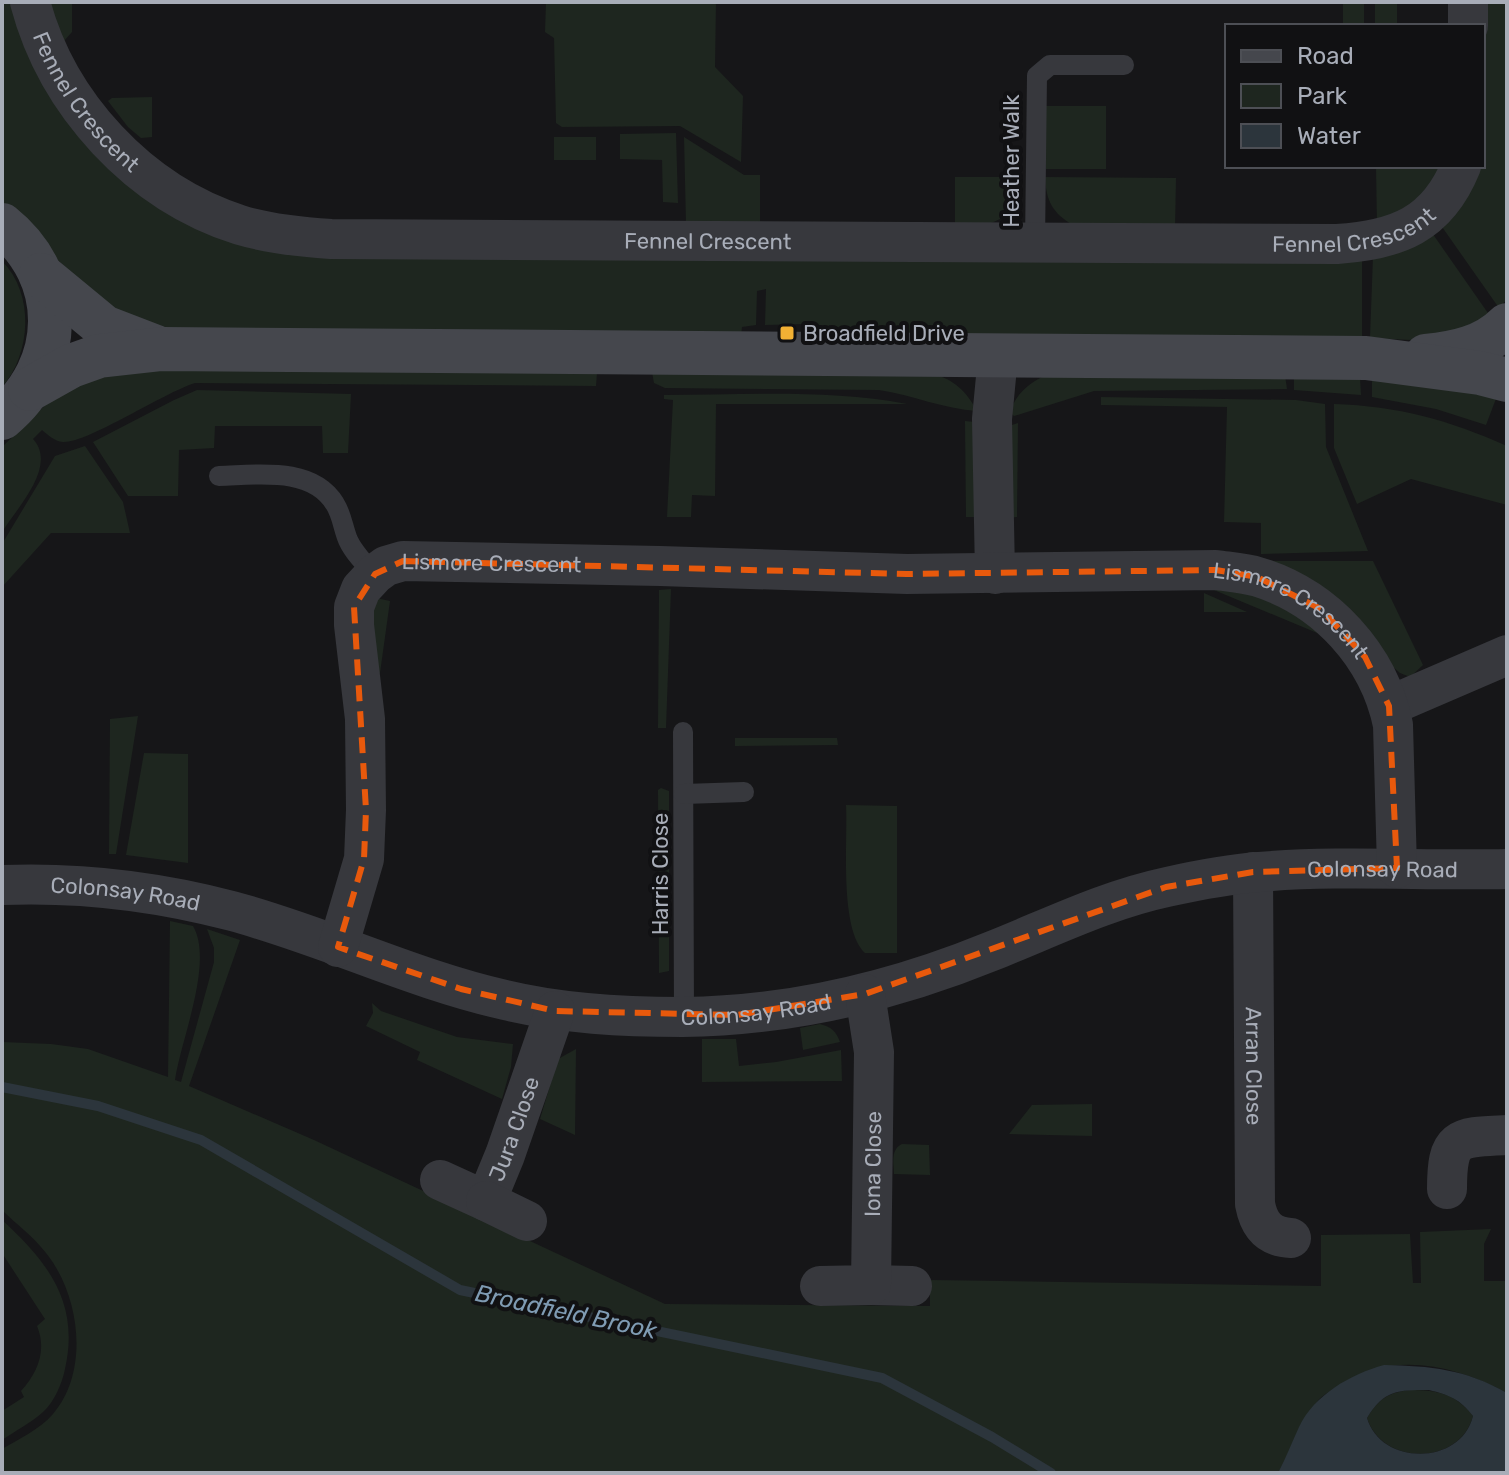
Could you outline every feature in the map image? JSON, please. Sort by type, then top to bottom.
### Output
[{"type":"street","name":"Fennel Crescent","points":[[30,2],[64,84],[105,137],[132,164],[167,190],[239,225],[284,235],[331,239],[1368,242],[1389,237],[1426,218],[1452,188],[1460,168]]},
{"type":"street","points":[[1468,2],[1468,24]]},
{"type":"street","points":[[2,225],[27,251],[41,275],[51,313],[40,370],[16,404]]},
{"type":"street","points":[[41,275],[104,327],[162,349]]},
{"type":"street","points":[[16,404],[71,366],[99,356],[162,349],[1387,359],[1469,349],[1507,325]]},
{"type":"street","points":[[995,574],[992,419],[998,356]]},
{"type":"street","points":[[1387,359],[1507,380]]},
{"type":"street","name":"Lismore Crescent","points":[[338,947],[364,859],[365,719],[354,607],[361,589],[375,574],[395,563],[419,560],[907,574],[1216,570],[1257,577],[1288,589],[1344,630],[1365,657],[1389,706],[1393,725],[1397,868]]},
{"type":"street","points":[[1389,706],[1507,655]]},
{"type":"street","name":"Colonsay Road","points":[[2,885],[59,883],[117,888],[234,912],[461,989],[555,1011],[684,1017],[737,1015],[865,994],[921,979],[1061,921],[1166,887],[1253,872],[1507,869]]},
{"type":"street","name":"Arran Close","points":[[1253,872],[1255,1204],[1261,1224],[1270,1233],[1291,1238]]},
{"type":"street","name":"Iona Close","points":[[865,994],[874,1052],[871,1285]]},
{"type":"street","name":"Jura Close","points":[[440,1180],[486,1201],[555,1011]]},
{"type":"street","points":[[1447,1189],[1447,1158],[1454,1146],[1464,1139],[1507,1135]]},
{"type":"street","points":[[486,1201],[527,1221]]},
{"type":"street","points":[[820,1286],[912,1286]]},
{"type":"lane","name":"Heather Walk","points":[[1035,243],[1037,76],[1050,65],[1124,65]]},
{"type":"lane","points":[[219,476],[275,474],[313,484],[326,492],[337,506],[348,540],[375,574]]},
{"type":"lane","name":"Harris Close","points":[[683,732],[684,1017]]},
{"type":"lane","points":[[684,794],[744,792]]},
{"type":"highlighted area","points":[[403,561],[907,574],[1216,570],[1257,577],[1321,609],[1365,657],[1389,706],[1397,868],[1253,872],[1166,887],[865,994],[737,1015],[555,1011],[461,989],[338,947],[364,859],[366,810],[354,607],[375,574]]},
{"type":"green space","points":[[2,2],[15,2],[40,66],[241,239],[1362,258],[1362,339],[806,338],[805,324],[765,325],[766,289],[757,291],[756,325],[742,327],[741,336],[182,333],[131,326],[2,205]]},
{"type":"green space","points":[[47,2],[72,2],[72,32],[63,42]]},
{"type":"green space","points":[[546,2],[716,2],[715,67],[743,96],[741,162],[680,126],[562,127],[556,123],[554,38],[545,32]]},
{"type":"green space","points":[[1343,2],[1364,2],[1364,24],[1343,24]]},
{"type":"green space","points":[[1375,2],[1397,2],[1397,24],[1375,24]]},
{"type":"green space","points":[[1484,2],[1507,2],[1507,299],[1499,308],[1440,224],[1476,168],[1485,168]]},
{"type":"green space","points":[[152,97],[152,137],[141,138],[108,101],[112,98]]},
{"type":"green space","points":[[1046,106],[1106,106],[1106,169],[1046,169]]},
{"type":"green space","points":[[676,133],[678,203],[663,202],[662,160],[620,159],[620,134]]},
{"type":"green space","points":[[554,137],[596,137],[596,160],[554,160]]},
{"type":"green space","points":[[684,137],[744,175],[760,175],[760,226],[686,224]]},
{"type":"green space","points":[[1376,168],[1445,168],[1417,206],[1377,226]]},
{"type":"green space","points":[[955,177],[1018,177],[1013,204],[1007,213],[992,223],[955,228]]},
{"type":"green space","points":[[1045,177],[1176,178],[1175,229],[1073,225],[1060,216],[1052,205]]},
{"type":"green space","points":[[1430,230],[1490,316],[1432,341],[1370,338],[1373,256]]},
{"type":"green space","points":[[2,261],[20,290],[25,324],[19,358],[2,387]]},
{"type":"green space","points":[[119,370],[597,373],[596,386],[195,383],[75,440],[63,442],[51,438],[42,430],[33,439],[41,462],[38,474],[2,532],[2,447],[66,385]]},
{"type":"green space","points":[[652,372],[932,374],[959,387],[977,411],[879,390],[665,388],[654,383]]},
{"type":"green space","points":[[1049,374],[1285,375],[1287,389],[1094,391],[1014,416],[1010,412],[1020,393]]},
{"type":"green space","points":[[1294,375],[1360,377],[1361,395],[1294,390]]},
{"type":"green space","points":[[1372,376],[1497,396],[1486,425],[1436,409],[1372,397]]},
{"type":"green space","points":[[197,390],[351,394],[348,453],[323,453],[322,426],[215,426],[214,448],[179,450],[178,496],[128,496],[93,442]]},
{"type":"green space","points":[[664,395],[847,396],[907,404],[716,404],[715,496],[692,495],[691,517],[667,517],[673,400],[664,399]]},
{"type":"green space","points":[[1101,397],[1296,400],[1325,404],[1326,447],[1368,551],[1261,554],[1261,523],[1224,522],[1227,407],[1101,405]]},
{"type":"green space","points":[[1334,404],[1423,416],[1507,446],[1507,505],[1411,479],[1357,504],[1334,448]]},
{"type":"green space","points":[[965,421],[975,422],[976,517],[966,517]]},
{"type":"green space","points":[[1018,423],[1017,517],[1007,518],[1009,426]]},
{"type":"green space","points":[[85,446],[123,502],[130,533],[51,533],[2,587],[2,544],[55,456]]},
{"type":"green space","points":[[1272,561],[1373,561],[1423,665],[1410,677],[1400,673]]},
{"type":"green space","points":[[1211,585],[1289,603],[1322,635],[1214,590]]},
{"type":"green space","points":[[671,589],[666,728],[658,728],[659,590]]},
{"type":"green space","points":[[1204,593],[1247,612],[1204,612]]},
{"type":"green space","points":[[376,598],[390,601],[380,673],[374,673],[367,627]]},
{"type":"green space","points":[[138,716],[116,854],[109,854],[110,719]]},
{"type":"green space","points":[[735,738],[837,738],[838,745],[735,746]]},
{"type":"green space","points":[[144,753],[188,754],[188,863],[126,855]]},
{"type":"green space","points":[[658,790],[669,791],[669,971],[659,973]]},
{"type":"green space","points":[[846,805],[897,806],[897,953],[865,953],[851,924]]},
{"type":"green space","points":[[170,921],[193,926],[199,941],[200,959],[194,1001],[175,1080],[181,1082],[214,962],[214,948],[207,929],[240,940],[189,1086],[314,1140],[665,1304],[930,1306],[930,1280],[1321,1286],[1321,1235],[1410,1234],[1413,1283],[1421,1283],[1420,1232],[1491,1229],[1484,1244],[1484,1281],[1507,1281],[1507,1393],[1465,1375],[1422,1365],[1378,1368],[1357,1375],[1319,1400],[1306,1418],[1278,1473],[2,1473],[2,1449],[42,1424],[65,1396],[76,1355],[76,1333],[67,1290],[58,1270],[41,1247],[2,1210],[2,1042],[88,1049],[168,1077]]},
{"type":"green space","points":[[372,1003],[381,1011],[457,1037],[513,1044],[511,1067],[502,1099],[417,1060],[420,1052],[366,1026],[373,1013]]},
{"type":"green space","points":[[820,1024],[833,1030],[840,1042],[803,1050],[800,1028]]},
{"type":"green space","points":[[702,1039],[736,1039],[739,1066],[841,1050],[842,1081],[702,1082]]},
{"type":"green space","points":[[576,1049],[575,1135],[540,1119],[558,1059]]},
{"type":"green space","points":[[1092,1104],[1092,1136],[1009,1134],[1032,1105]]},
{"type":"green space","points":[[902,1144],[929,1145],[930,1175],[894,1174],[894,1153]]},
{"type":"green space","points":[[2,1220],[33,1252],[56,1286],[64,1304],[68,1345],[62,1381],[51,1403],[38,1416],[2,1440],[2,1411],[24,1397],[21,1391],[32,1376],[41,1352],[37,1326],[45,1319],[2,1253]]},
{"type":"green space","points":[[1411,1390],[1438,1392],[1453,1398],[1473,1416],[1465,1432],[1453,1444],[1421,1454],[1404,1452],[1388,1445],[1375,1434],[1367,1418],[1375,1406],[1396,1393]]},
{"type":"water","points":[[1384,1365],[1447,1370],[1507,1393],[1507,1473],[1278,1473],[1299,1427],[1314,1405],[1335,1387]],"holes":[[[1409,1390],[1429,1390],[1459,1402],[1473,1416],[1466,1432],[1453,1444],[1421,1454],[1404,1452],[1388,1445],[1375,1434],[1367,1418],[1386,1397]]]},
{"type":"waterway","name":"Broadfield Brook","points":[[2,1087],[98,1106],[201,1140],[460,1290],[882,1378],[992,1437],[1051,1473]]},
{"type":"place","name":"Broadfield Drive","points":[[787,333]]}]
